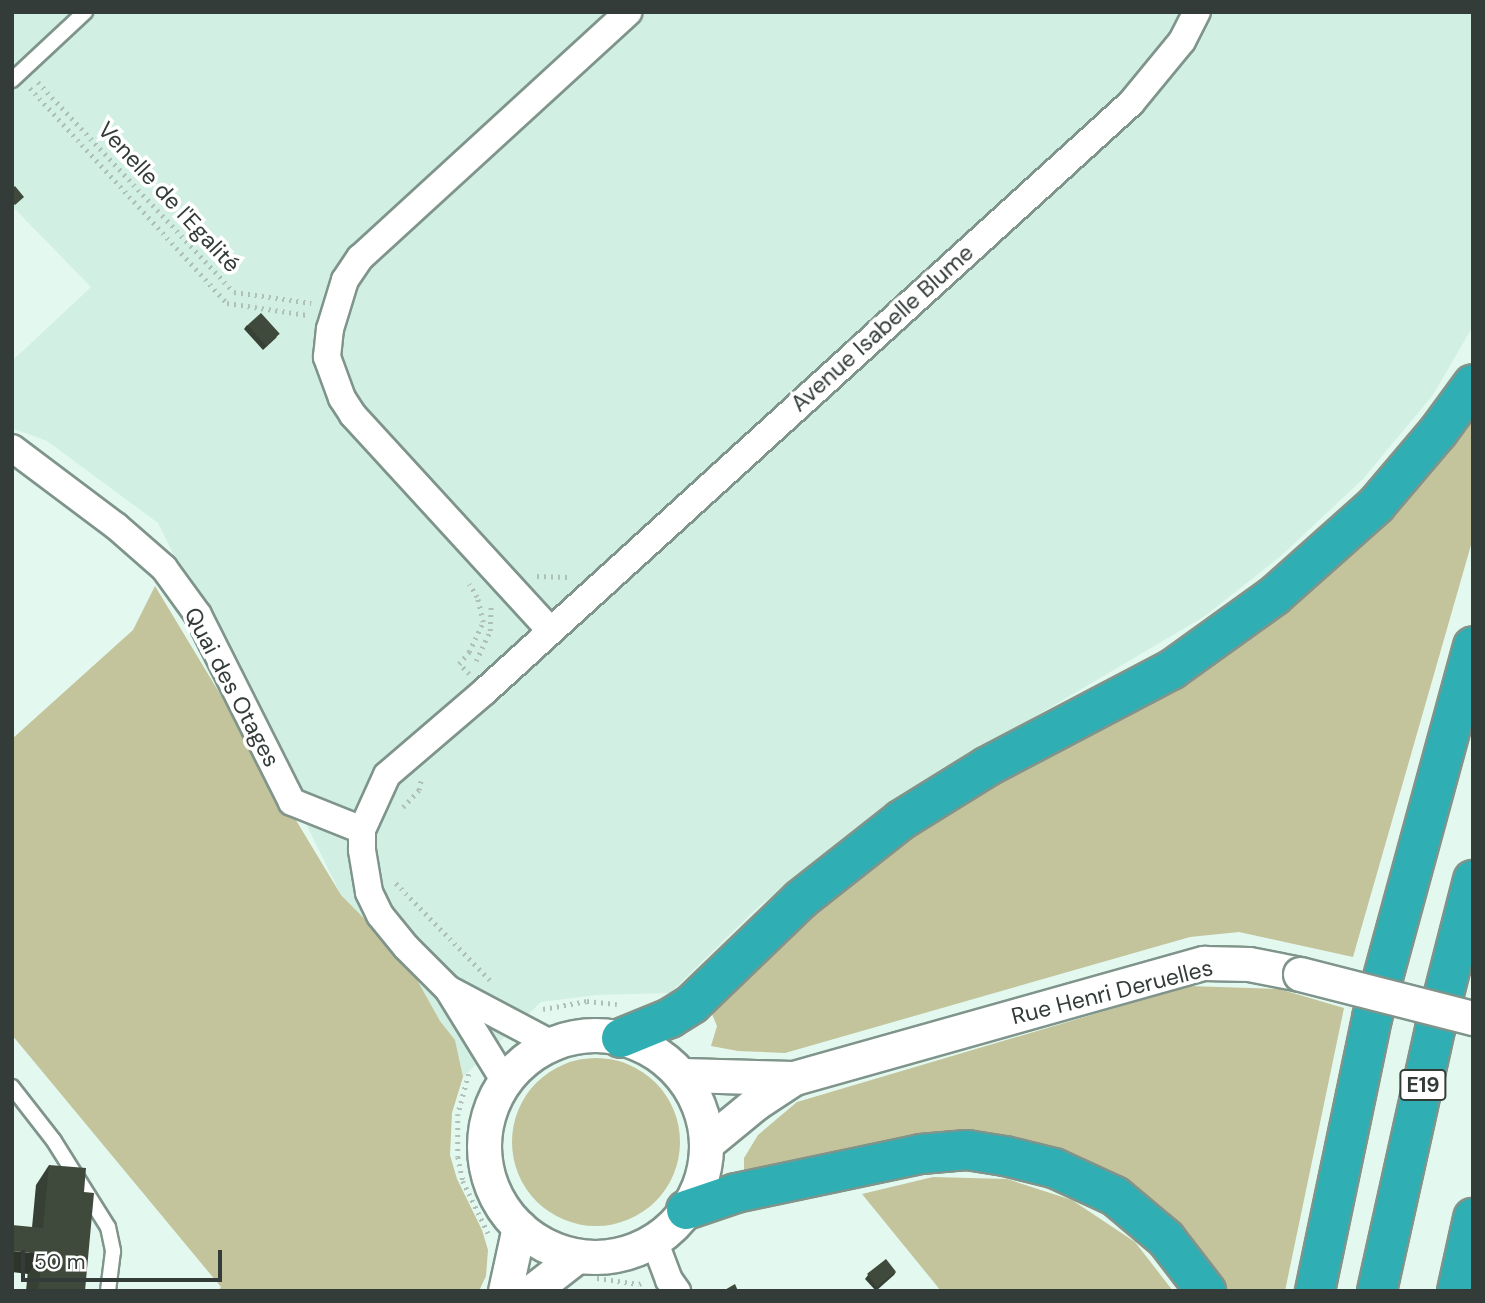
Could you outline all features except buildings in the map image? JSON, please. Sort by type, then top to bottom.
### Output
[{"type":"highway","points":[[624,1022],[670,1018],[692,1004],[801,899],[901,820],[988,766],[1171,670],[1274,596],[1376,505],[1438,432],[1473,384]]},
{"type":"highway","points":[[1315,1291],[1372,1018],[1473,646]]},
{"type":"highway","name":"E19","points":[[1377,1291],[1435,1029],[1473,880]]},
{"type":"highway","points":[[686,1210],[736,1193],[921,1154],[967,1150],[1054,1168],[1115,1196],[1166,1239],[1206,1291]]},
{"type":"highway","points":[[1457,1291],[1473,1218]]},
{"type":"street","points":[[550,630],[353,415],[342,398],[327,357],[330,329],[345,280],[360,258],[628,12]]},
{"type":"street","name":"Avenue Isabelle Blume","points":[[448,989],[406,947],[380,915],[364,869],[362,830],[387,775],[485,691],[1131,103],[1182,41],[1197,12]]},
{"type":"street","name":"Quai des Otages","points":[[12,448],[116,526],[164,568],[198,615],[292,802],[362,830]]},
{"type":"street","name":"Rue Henri Deruelles","points":[[681,1075],[794,1078],[1204,963],[1249,964],[1300,974],[1473,1018]]},
{"type":"street","points":[[448,989],[504,1004],[552,1044]]},
{"type":"street","points":[[448,989],[504,1080]]},
{"type":"street","points":[[505,1233],[577,1256],[604,1257],[630,1252],[654,1240],[686,1210],[704,1168],[706,1144],[696,1100],[681,1075],[643,1046],[624,1022],[596,1035],[552,1044],[528,1058],[504,1080],[486,1123],[484,1149],[487,1174],[505,1233],[505,1291]]},
{"type":"street","name":"Rue Henri Deruelles","points":[[706,1144],[757,1103],[794,1078]]},
{"type":"street","points":[[654,1240],[669,1280],[677,1291]]},
{"type":"street","points":[[532,1291],[577,1256]]},
{"type":"lane","points":[[18,74],[85,12]]},
{"type":"lane","points":[[12,1087],[54,1141],[108,1227],[113,1251],[108,1291]]},
{"type":"path","name":"Venelle de l'Egalité","points":[[18,74],[234,292],[312,303]]},
{"type":"path","points":[[18,74],[228,303],[311,316]]},
{"type":"path","points":[[310,326],[312,303],[318,293]]},
{"type":"path","points":[[467,581],[477,597],[483,622],[469,652],[459,664],[485,691]]},
{"type":"path","points":[[457,680],[477,659],[490,631],[492,610],[489,599]]},
{"type":"path","points":[[400,811],[419,790],[421,777]]},
{"type":"path","points":[[393,874],[396,883],[504,1004]]},
{"type":"path","points":[[481,981],[504,1004],[535,1010],[587,1001],[624,1022]]},
{"type":"path","points":[[477,1037],[463,1050],[470,1069],[469,1085],[458,1114],[457,1139],[463,1181],[505,1233]]},
{"type":"shaded area","points":[[16,12],[1473,12],[1473,326],[1433,395],[1363,479],[1282,555],[1205,616],[885,805],[757,908],[670,993],[596,995],[541,1002],[463,1077],[455,1040],[440,1021],[407,962],[341,895],[158,523],[47,441],[12,428],[12,361],[91,287],[12,206],[12,16]]},
{"type":"green space","points":[[1473,414],[1473,538],[1353,957],[1239,932],[1190,937],[785,1053],[738,1051],[711,1046],[717,1026],[709,1007],[760,955],[915,826],[1133,708]]},
{"type":"green space","points":[[155,586],[341,895],[407,962],[440,1021],[455,1040],[463,1077],[452,1113],[450,1155],[457,1179],[482,1230],[488,1250],[486,1276],[479,1291],[218,1291],[221,1287],[12,1035],[12,739],[133,630]]},
{"type":"green space","points":[[1189,986],[1279,989],[1344,1008],[1285,1291],[1226,1291],[1213,1269],[1045,1148],[744,1178],[744,1158],[758,1135],[797,1102]]},
{"type":"green space","points":[[596,1058],[628,1064],[656,1082],[674,1110],[680,1142],[674,1174],[656,1202],[628,1220],[596,1226],[564,1220],[536,1202],[518,1174],[512,1142],[518,1110],[536,1082],[564,1064]]},
{"type":"green space","points":[[933,1177],[1007,1179],[1072,1200],[1135,1242],[1173,1291],[941,1291],[862,1194]]}]
